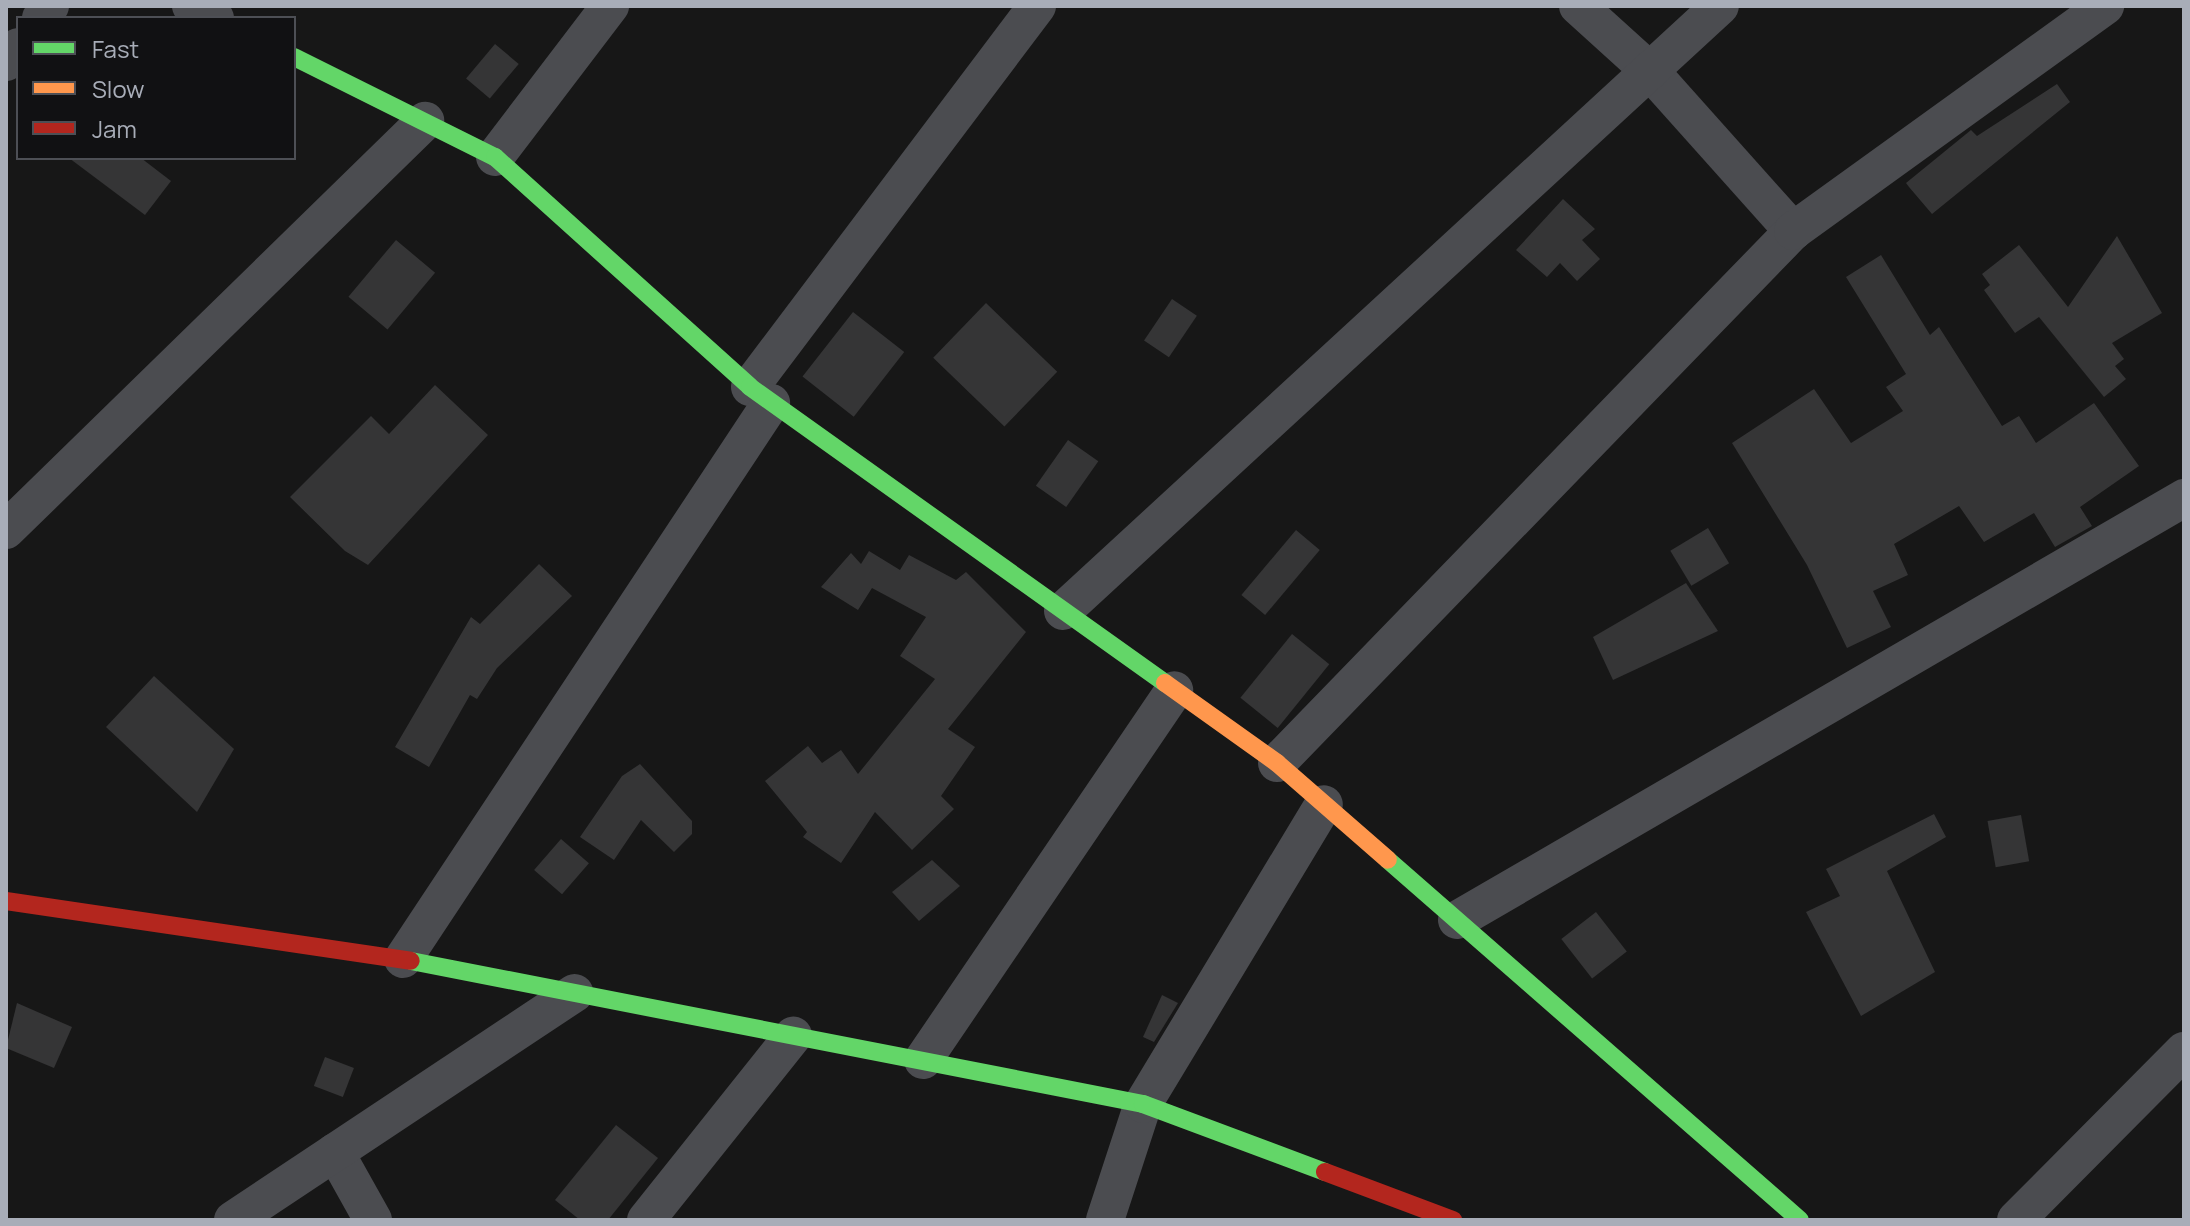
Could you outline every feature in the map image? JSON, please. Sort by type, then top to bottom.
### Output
[{"type":"street","points":[[191,6],[211,16]]},
{"type":"street","points":[[495,157],[610,6]]},
{"type":"street","points":[[403,959],[760,395],[1037,6]]},
{"type":"street","points":[[1578,6],[1650,71],[1793,231]]},
{"type":"street","points":[[1063,611],[1720,6]]},
{"type":"street","points":[[1277,763],[1793,231],[2105,6]]},
{"type":"street","points":[[296,58],[495,157],[760,395],[1277,763],[1800,1220]]},
{"type":"street","points":[[6,530],[425,121]]},
{"type":"street","points":[[1457,920],[2184,498]]},
{"type":"street","points":[[923,1060],[1174,690]]},
{"type":"street","points":[[1105,1220],[1143,1104],[1324,804]]},
{"type":"street","points":[[6,901],[403,959],[1143,1104],[1436,1218]]},
{"type":"street","points":[[233,1220],[575,993]]},
{"type":"street","points":[[646,1220],[793,1036]]},
{"type":"street","points":[[2016,1220],[2184,1051]]},
{"type":"street","points":[[335,1152],[373,1220]]},
{"type":"building","points":[[495,44],[519,64],[490,98],[466,78]]},
{"type":"building","points":[[2057,84],[2070,102],[1932,214],[1906,183],[1971,130],[1977,136]]},
{"type":"building","points":[[72,160],[144,160],[171,181],[145,215]]},
{"type":"building","points":[[1563,199],[1595,229],[1582,240],[1600,259],[1577,281],[1560,263],[1547,277],[1516,250]]},
{"type":"building","points":[[2117,236],[2162,313],[2112,343],[2124,359],[2115,366],[2126,379],[2104,397],[2039,317],[2015,333],[1984,290],[1990,285],[1982,274],[2019,245],[2068,307]]},
{"type":"building","points":[[396,240],[435,273],[388,329],[348,297]]},
{"type":"building","points":[[1881,255],[1930,335],[1939,327],[2002,426],[2019,416],[2036,443],[2094,403],[2139,466],[2080,507],[2092,526],[2055,547],[2034,513],[1984,542],[1959,506],[1894,544],[1908,575],[1873,591],[1891,627],[1847,648],[1807,565],[1732,443],[1814,389],[1851,443],[1903,411],[1886,387],[1906,374],[1846,277]]},
{"type":"building","points":[[1172,299],[1197,316],[1169,357],[1144,340]]},
{"type":"building","points":[[986,303],[1057,372],[1004,426],[933,358]]},
{"type":"building","points":[[853,312],[904,352],[854,417],[803,377]]},
{"type":"building","points":[[435,385],[488,435],[368,565],[345,551],[290,497],[371,416],[389,434]]},
{"type":"building","points":[[1068,440],[1098,461],[1066,507],[1036,486]]},
{"type":"building","points":[[1708,528],[1729,563],[1691,586],[1670,551]]},
{"type":"building","points":[[1296,530],[1320,550],[1265,615],[1241,595]]},
{"type":"building","points":[[869,551],[900,570],[909,555],[956,580],[966,572],[1026,632],[948,729],[975,747],[941,796],[954,809],[912,850],[875,812],[841,863],[803,837],[807,832],[765,781],[808,746],[822,763],[841,750],[858,774],[935,679],[900,656],[926,617],[872,588],[858,610],[821,587],[851,553],[861,564]]},
{"type":"building","points":[[539,564],[572,596],[497,668],[477,699],[470,695],[429,767],[395,747],[471,617],[480,624]]},
{"type":"building","points":[[1686,583],[1718,631],[1613,680],[1593,637]]},
{"type":"building","points":[[1292,634],[1329,664],[1278,728],[1240,698]]},
{"type":"building","points":[[154,676],[234,749],[197,812],[106,727]]},
{"type":"building","points":[[640,764],[692,821],[692,834],[674,852],[641,820],[614,860],[580,837],[622,776]]},
{"type":"building","points":[[1934,814],[1946,837],[1887,871],[1935,972],[1861,1016],[1806,912],[1840,896],[1826,869]]},
{"type":"building","points":[[2021,815],[2029,861],[1996,867],[1988,821]]},
{"type":"building","points":[[561,839],[589,863],[562,894],[534,870]]},
{"type":"building","points":[[932,860],[960,886],[919,921],[892,892]]},
{"type":"building","points":[[1596,912],[1627,951],[1592,978],[1561,939]]},
{"type":"building","points":[[1162,995],[1178,1003],[1154,1042],[1143,1037]]},
{"type":"building","points":[[17,1003],[72,1027],[54,1068],[6,1048]]},
{"type":"building","points":[[325,1057],[354,1068],[343,1097],[314,1086]]},
{"type":"building","points":[[616,1125],[658,1158],[608,1220],[580,1220],[555,1200]]},
{"type":"traffic: fast","points":[[296,58],[495,157],[750,387],[1165,683]]},
{"type":"traffic: fast","points":[[1388,860],[1800,1220]]},
{"type":"traffic: fast","points":[[411,961],[1143,1104],[1325,1172]]},
{"type":"traffic: slow","points":[[1165,683],[1277,763],[1388,860]]},
{"type":"traffic: jam","points":[[6,901],[411,961]]},
{"type":"traffic: jam","points":[[1325,1172],[1453,1220]]}]
